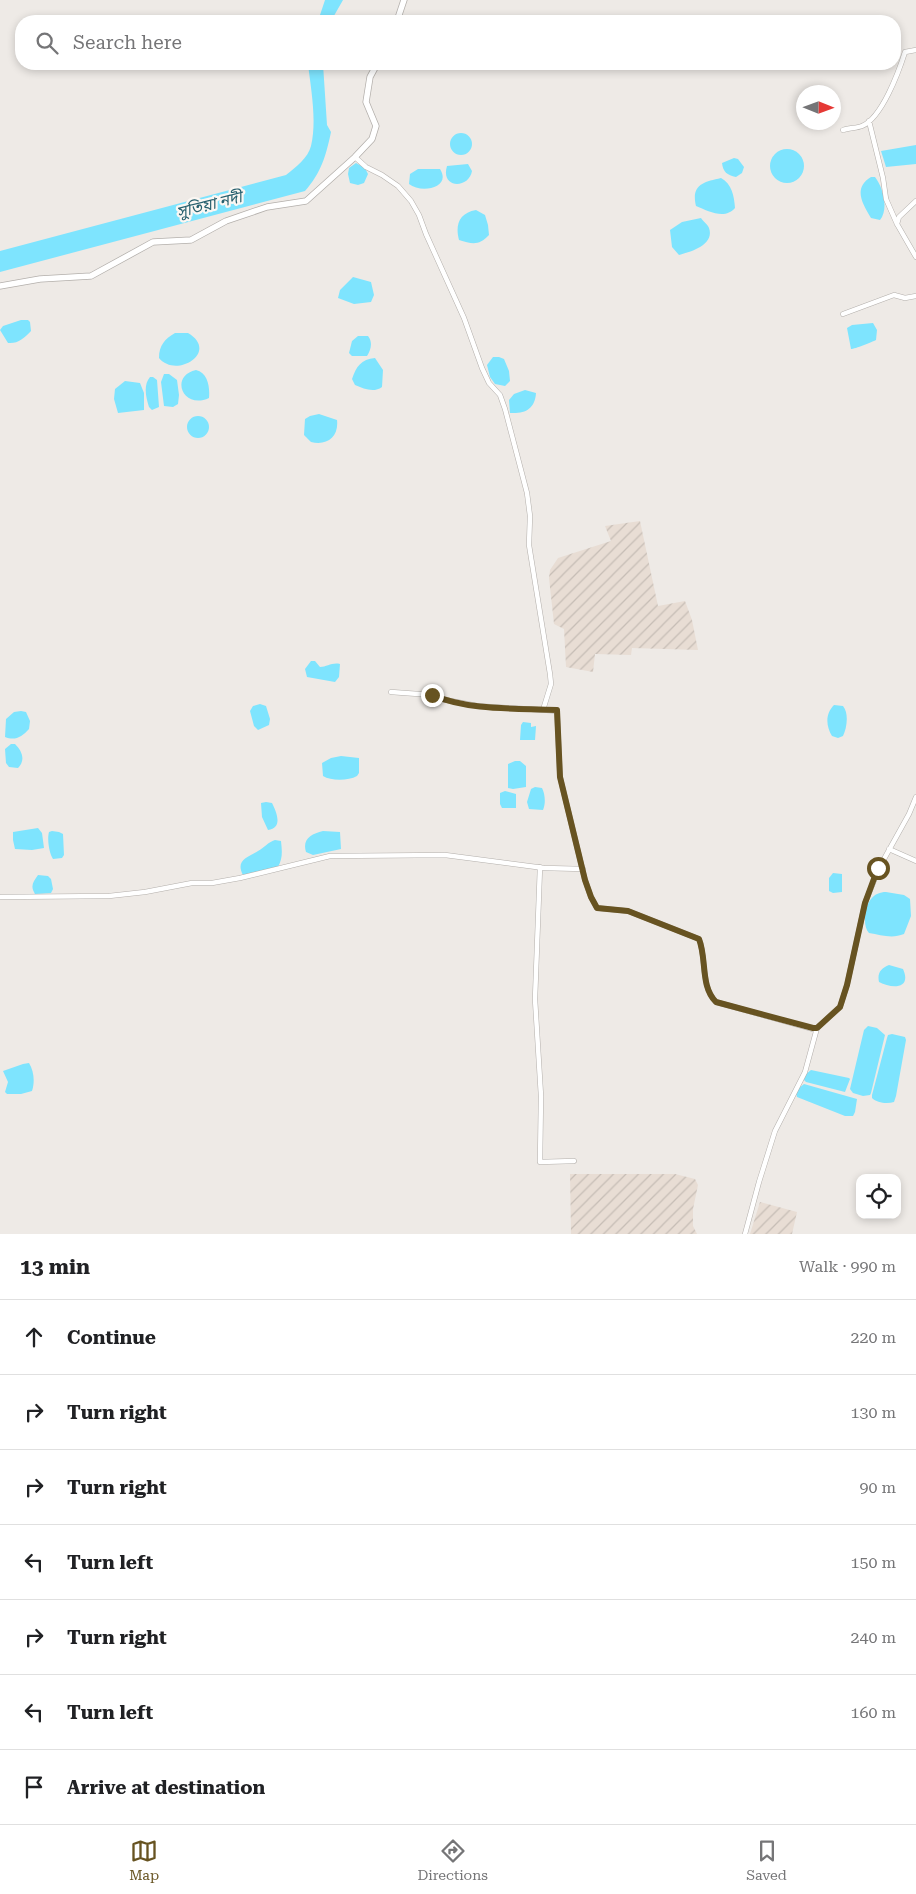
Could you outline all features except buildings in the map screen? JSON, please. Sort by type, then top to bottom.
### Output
[{"type":"street","points":[[399,15],[404,0]]},
{"type":"street","points":[[901,64],[906,52],[916,50]]},
{"type":"street","points":[[0,286],[40,279],[91,276],[153,242],[191,240],[226,221],[267,207],[306,201],[372,139],[376,126],[366,102],[370,77],[374,70]]},
{"type":"street","points":[[843,130],[864,125],[869,121],[879,110],[899,70]]},
{"type":"street","points":[[869,121],[883,178],[886,200],[896,224],[916,257]]},
{"type":"street","points":[[355,157],[366,167],[398,186],[411,201],[419,215],[464,318],[482,368],[489,383],[500,395],[505,409],[528,493],[530,516],[529,545],[551,684],[543,710]]},
{"type":"street","points":[[896,224],[909,206],[916,201]]},
{"type":"street","points":[[843,314],[894,296],[905,298],[916,296]]},
{"type":"street","points":[[391,692],[432,695],[441,699],[478,706],[557,710],[560,777],[582,869],[591,897],[597,908],[628,911],[699,939],[702,948],[708,995],[716,1002],[817,1028]]},
{"type":"street","points":[[745,1234],[775,1131],[805,1072],[817,1028],[840,1007],[849,976],[865,903],[878,868],[909,814],[916,797]]},
{"type":"street","points":[[889,849],[916,861]]},
{"type":"street","points":[[0,897],[109,896],[145,892],[192,883],[212,883],[240,878],[330,856],[445,854],[540,867],[582,869]]},
{"type":"street","points":[[540,867],[535,999],[541,1096],[540,1162],[574,1161]]},
{"type":"shaded area","points":[[640,521],[658,606],[685,601],[692,620],[698,650],[632,648],[631,655],[595,654],[593,672],[566,667],[564,629],[554,624],[549,578],[550,570],[558,558],[611,541],[605,526]]},
{"type":"shaded area","points":[[570,1174],[675,1174],[695,1179],[698,1185],[693,1209],[693,1226],[697,1234],[571,1234]]},
{"type":"shaded area","points":[[760,1202],[797,1212],[792,1234],[750,1234]]},
{"type":"water","points":[[325,0],[343,0],[334,15],[320,15]]},
{"type":"water","name":"সুতিয়া নদী","points":[[309,70],[323,70],[327,125],[331,132],[322,164],[315,178],[305,191],[0,272],[0,251],[286,175],[298,165],[311,146],[313,136],[312,95]]},
{"type":"water","points":[[461,133],[469,136],[472,144],[469,152],[461,155],[453,152],[450,144],[453,136]]},
{"type":"water","points":[[916,145],[916,164],[886,167],[881,151]]},
{"type":"water","points":[[787,149],[794,150],[799,154],[803,159],[803,173],[799,178],[794,182],[787,183],[780,182],[775,178],[771,173],[770,166],[771,159],[775,154],[780,150]]},
{"type":"water","points":[[734,158],[738,159],[744,167],[742,173],[736,177],[726,173],[722,163]]},
{"type":"water","points":[[356,163],[365,168],[368,174],[364,183],[358,185],[350,183],[348,174],[349,168]]},
{"type":"water","points":[[468,164],[472,171],[466,181],[456,184],[448,179],[446,174],[447,166]]},
{"type":"water","points":[[418,169],[440,169],[443,176],[442,181],[439,185],[427,189],[414,187],[409,184],[410,174]]},
{"type":"water","points":[[871,177],[875,177],[878,181],[884,198],[884,210],[880,220],[871,218],[862,201],[862,186]]},
{"type":"water","points":[[721,178],[730,187],[735,208],[731,212],[721,214],[696,206],[695,193],[697,189],[704,183]]},
{"type":"water","points":[[476,210],[485,215],[489,235],[482,241],[475,243],[459,240],[458,225],[460,220],[466,214]]},
{"type":"water","points":[[701,218],[709,228],[710,234],[708,239],[700,247],[679,255],[672,247],[670,230],[682,222]]},
{"type":"water","points":[[353,277],[371,282],[374,295],[371,302],[354,304],[338,298],[340,290]]},
{"type":"water","points":[[21,320],[28,320],[30,322],[31,331],[18,341],[8,343],[0,330],[3,326]]},
{"type":"water","points":[[873,323],[877,330],[876,340],[851,349],[847,328],[852,325]]},
{"type":"water","points":[[175,333],[188,333],[197,340],[199,348],[197,355],[192,360],[175,366],[166,364],[159,358],[163,343]]},
{"type":"water","points":[[358,336],[368,336],[370,338],[371,346],[367,356],[352,356],[349,353],[352,341]]},
{"type":"water","points":[[493,357],[504,359],[509,371],[510,381],[505,386],[495,384],[490,377],[487,365]]},
{"type":"water","points":[[375,358],[383,370],[382,387],[372,390],[355,385],[352,379],[357,367],[366,360]]},
{"type":"water","points":[[196,370],[206,377],[209,398],[192,400],[183,391],[181,385],[183,379],[188,373]]},
{"type":"water","points":[[164,374],[169,374],[177,380],[178,404],[173,407],[164,406],[161,382]]},
{"type":"water","points":[[150,377],[157,380],[159,407],[152,410],[149,407],[146,392],[146,384]]},
{"type":"water","points":[[125,381],[140,383],[144,393],[144,410],[118,413],[114,399],[115,389]]},
{"type":"water","points":[[525,390],[536,393],[534,403],[525,411],[510,413],[509,400],[514,394]]},
{"type":"water","points":[[319,414],[337,420],[334,435],[331,439],[322,443],[311,442],[304,435],[305,419]]},
{"type":"water","points":[[198,416],[208,423],[209,427],[202,437],[198,438],[188,431],[187,427],[194,417]]},
{"type":"water","points":[[311,661],[315,661],[320,667],[340,664],[339,677],[335,682],[307,677],[305,669]]},
{"type":"water","points":[[260,704],[266,706],[270,719],[269,725],[258,730],[254,726],[250,711],[253,706]]},
{"type":"water","points":[[834,705],[843,706],[847,716],[843,736],[838,738],[832,736],[828,724],[829,712]]},
{"type":"water","points":[[14,712],[26,712],[30,721],[29,729],[18,738],[5,737],[6,719]]},
{"type":"water","points":[[523,722],[531,723],[531,727],[536,726],[535,740],[520,740]]},
{"type":"water","points":[[11,744],[15,744],[22,756],[22,762],[18,768],[9,767],[6,763],[5,749]]},
{"type":"water","points":[[341,756],[359,758],[359,773],[357,776],[340,780],[323,776],[322,763],[331,758]]},
{"type":"water","points":[[520,761],[526,766],[526,787],[508,788],[508,764]]},
{"type":"water","points":[[535,787],[542,788],[543,790],[545,802],[543,810],[529,809],[527,802],[531,789]]},
{"type":"water","points":[[505,791],[516,794],[516,808],[502,808],[500,793]]},
{"type":"water","points":[[261,803],[272,803],[278,819],[276,826],[268,830],[262,817]]},
{"type":"water","points":[[38,828],[42,833],[44,848],[32,850],[15,849],[13,832]]},
{"type":"water","points":[[52,831],[63,834],[64,855],[62,858],[53,859],[50,853],[48,835]]},
{"type":"water","points":[[323,831],[340,832],[341,849],[313,855],[306,852],[306,840]]},
{"type":"water","points":[[275,840],[281,841],[282,851],[278,867],[243,875],[241,870],[242,862]]},
{"type":"water","points":[[833,873],[842,874],[842,892],[833,893],[829,891],[829,878]]},
{"type":"water","points":[[38,875],[48,876],[51,879],[53,889],[51,893],[35,894],[33,884]]},
{"type":"water","points":[[886,892],[904,895],[910,899],[911,916],[904,934],[886,936],[869,933],[867,930],[865,916],[869,902],[876,895]]},
{"type":"water","points":[[889,965],[903,969],[905,980],[903,984],[890,986],[879,982],[880,971]]},
{"type":"water","points":[[868,1026],[877,1028],[885,1035],[871,1093],[870,1095],[863,1096],[853,1093],[850,1089],[864,1030]]},
{"type":"water","points":[[888,1035],[905,1037],[906,1040],[894,1102],[882,1103],[874,1100],[872,1095],[887,1038]]},
{"type":"water","points":[[29,1063],[34,1077],[32,1091],[21,1094],[7,1094],[5,1092],[8,1082],[3,1071]]},
{"type":"water","points":[[811,1070],[849,1078],[845,1092],[806,1082],[804,1080],[805,1075]]},
{"type":"water","points":[[804,1084],[857,1099],[853,1116],[845,1116],[797,1097],[796,1093]]},
{"type":"route","points":[[432,695],[441,699],[478,706],[557,710],[560,777],[573,836],[591,897],[597,908],[602,910],[628,911],[699,939],[702,948],[708,995],[716,1002],[748,1012],[817,1028],[840,1007],[847,985],[865,903],[878,868]]}]
